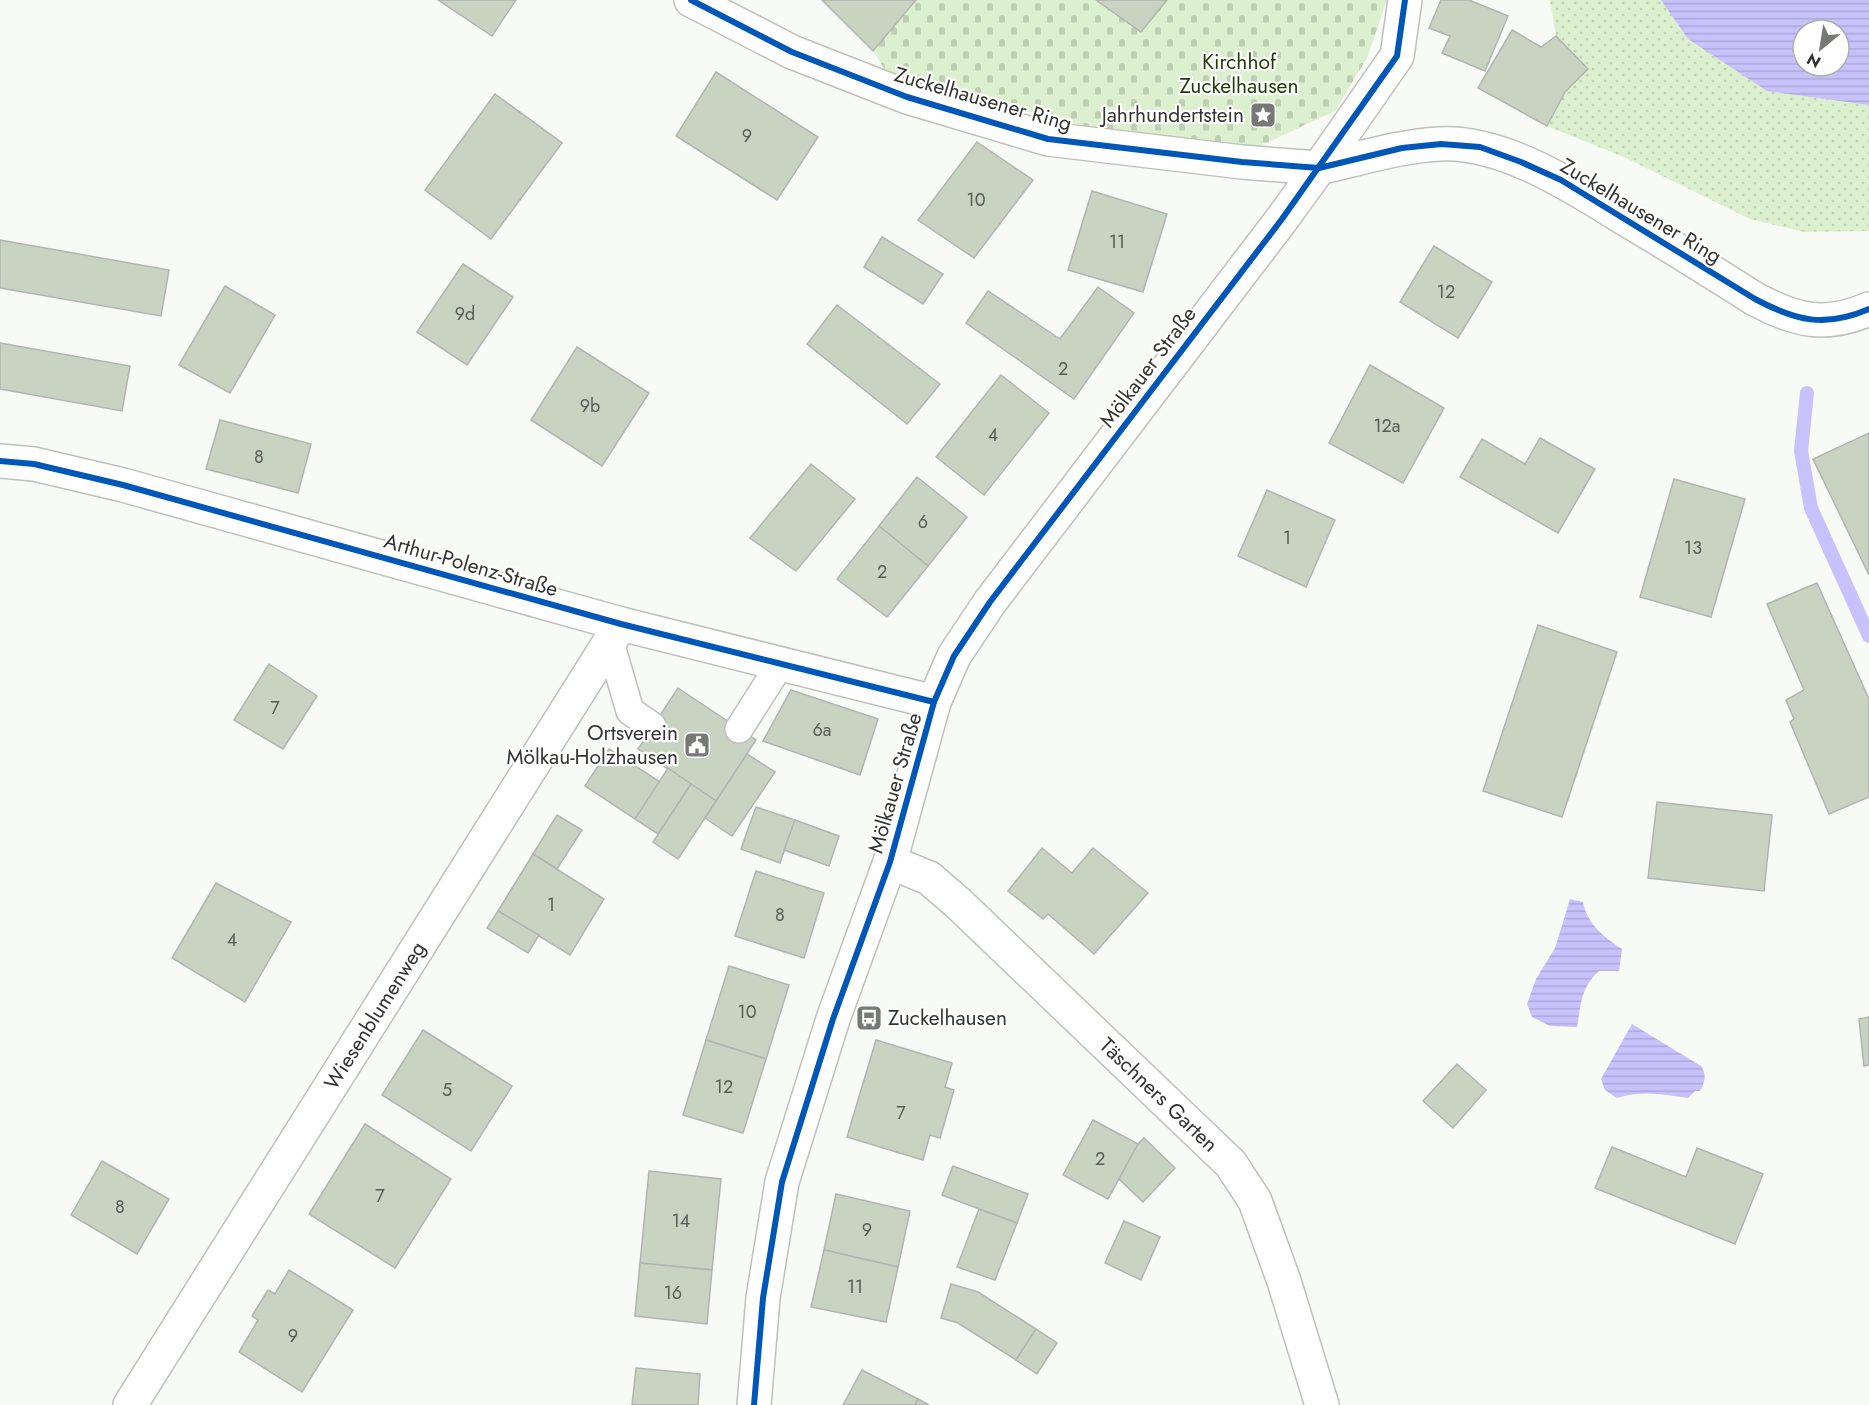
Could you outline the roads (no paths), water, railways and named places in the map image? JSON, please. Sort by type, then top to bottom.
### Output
[{"type":"street","name":"Zuckelhausener Ring","points":[[691,0],[792,52],[886,89],[1048,139],[1242,162],[1319,168],[1402,148],[1441,144],[1480,147],[1561,180],[1779,312],[1806,320],[1825,321],[1869,309]]},
{"type":"street","points":[[1319,168],[1397,56],[1405,0]]},
{"type":"street","name":"Mölkauer Straße","points":[[754,1405],[764,1298],[782,1182],[833,1019],[890,861],[934,702],[954,656],[990,602],[1319,168]]},
{"type":"street","name":"Arthur-Polenz-Straße","points":[[0,461],[34,464],[123,485],[615,633],[781,663],[934,702]]},
{"type":"street","name":"Wiesenblumenweg","points":[[130,1405],[615,633]]},
{"type":"street","name":"Täschners Garten","points":[[890,861],[929,878],[958,903],[1231,1164],[1255,1201],[1284,1281],[1322,1405]]},
{"type":"lane","points":[[615,633],[630,711],[652,726]]},
{"type":"lane","points":[[739,729],[781,663]]},
{"type":"waterway","points":[[1807,393],[1801,451],[1811,508],[1869,636]]},
{"type":"place","name":"Jahrhundertstein","points":[[1263,115]]},
{"type":"place","name":"Ortsverein Mölkau-Holzhausen","points":[[697,745]]},
{"type":"place","name":"Zuckelhausen","points":[[869,1018]]},
{"type":"park label","name":"Kirchhof Zuckelhausen","points":[[1239,74]]}]
